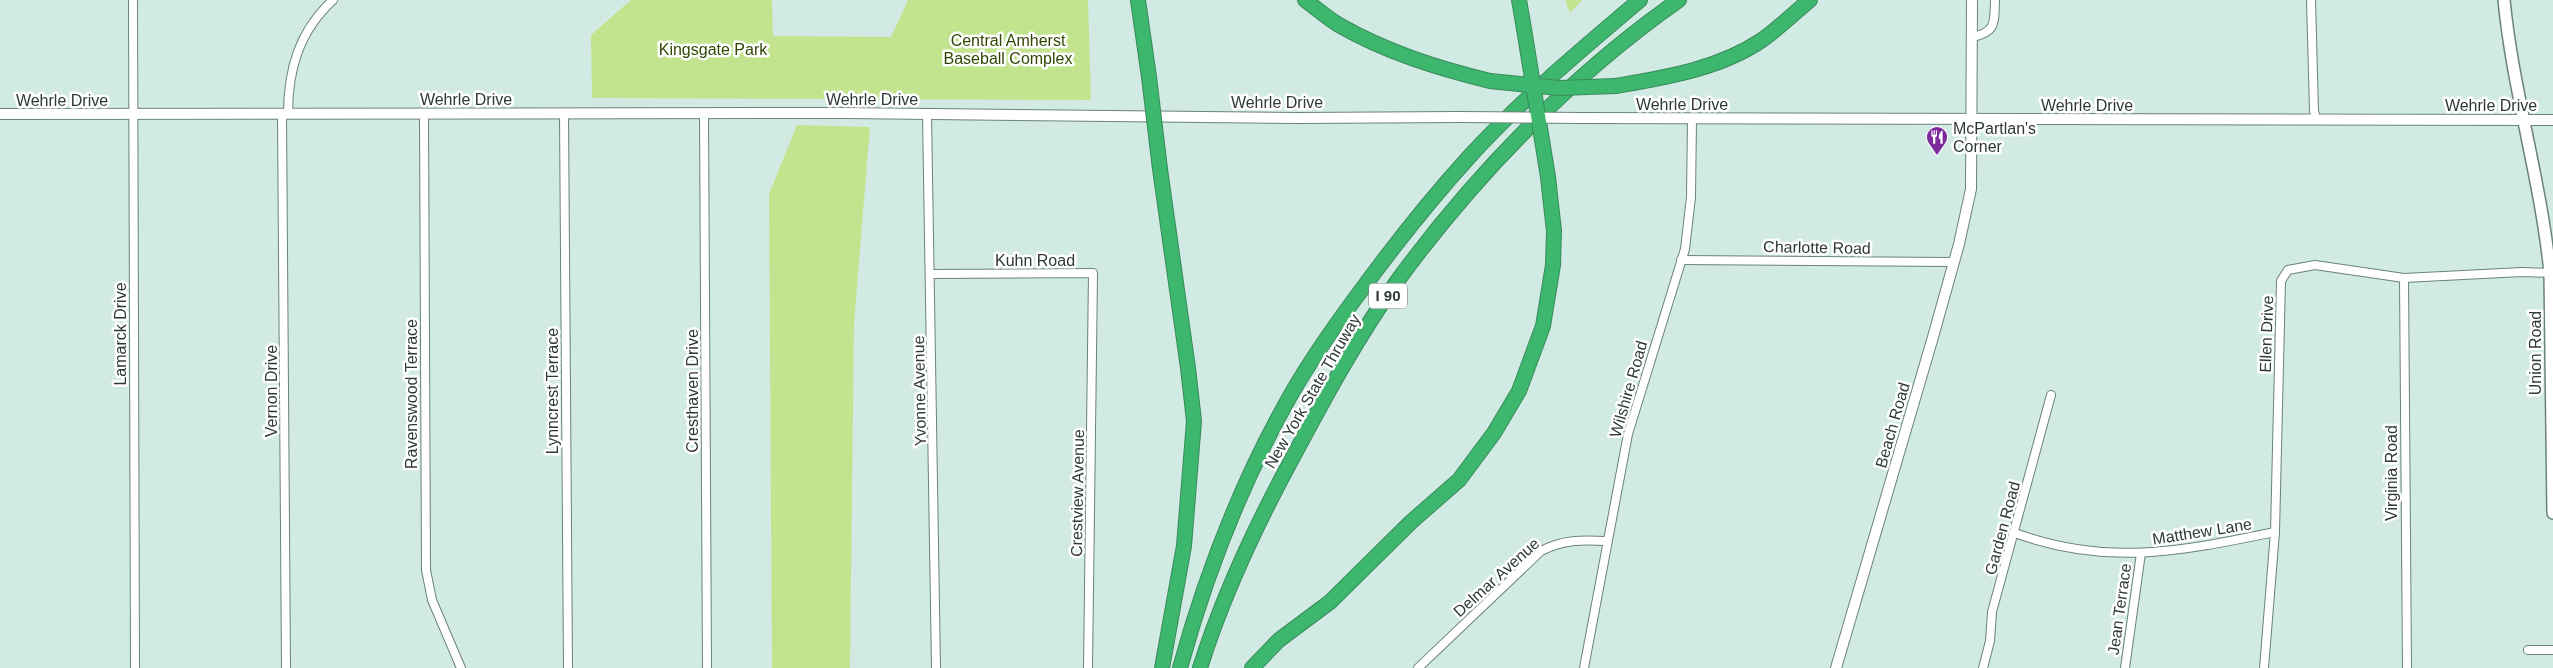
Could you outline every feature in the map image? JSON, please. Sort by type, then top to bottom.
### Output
[{"type":"highway","points":[[1138,0],[1194,421],[1184,546],[1162,668]]},
{"type":"highway","points":[[1305,0],[1338,25],[1390,50],[1432,67],[1490,81],[1559,88],[1616,86],[1680,75],[1722,62],[1762,40],[1810,0]]},
{"type":"highway","points":[[1252,668],[1279,640],[1330,602],[1411,522],[1458,480],[1494,433],[1519,391],[1543,326],[1553,266],[1554,231],[1548,177],[1519,0]]},
{"type":"highway","name":"New York State Thruway","points":[[1180,668],[1194,615],[1235,505],[1284,406],[1334,327],[1394,245],[1470,156],[1563,66],[1640,0]]},
{"type":"highway","name":"New York State Thruway","points":[[1200,668],[1210,635],[1240,562],[1274,491],[1337,377],[1397,282],[1436,230],[1508,150],[1596,62],[1679,0]]},
{"type":"main road","name":"Union Road","points":[[2504,0],[2515,80],[2538,194],[2551,273],[2553,513]]},
{"type":"street","name":"Lamarck Drive","points":[[133,0],[135,668]]},
{"type":"street","name":"Beach Road","points":[[1836,668],[1953,262],[1971,189],[1972,0]]},
{"type":"street","points":[[1972,37],[1985,34],[1990,30],[1994,23],[1995,0]]},
{"type":"street","points":[[2311,0],[2314,111],[2316,119]]},
{"type":"street","name":"Vernon Drive","points":[[286,668],[285,114],[288,87],[297,51],[328,1]]},
{"type":"street","name":"Wehrle Drive","points":[[0,114],[927,114],[1692,119],[2553,120]]},
{"type":"street","name":"Ravenswood Terrace","points":[[424,114],[426,570],[432,600],[461,668]]},
{"type":"street","name":"Lynncrest Terrace","points":[[564,114],[568,668]]},
{"type":"street","name":"Cresthaven Drive","points":[[704,114],[707,668]]},
{"type":"street","name":"Yvonne Avenue","points":[[927,114],[936,668]]},
{"type":"street","name":"Wilshire Road","points":[[1584,668],[1628,434],[1682,260],[1691,197],[1692,119]]},
{"type":"street","name":"Charlotte Road","points":[[1682,260],[1953,262]]},
{"type":"street","name":"Ellen Drive","points":[[2264,668],[2275,532],[2281,281],[2288,270],[2316,265],[2404,278],[2529,271],[2551,273]]},
{"type":"street","name":"Kuhn Road","points":[[930,274],[1093,273],[1092,319]]},
{"type":"street","name":"Virginia Road","points":[[2404,278],[2407,668]]},
{"type":"street","name":"Crestview Avenue","points":[[1088,668],[1092,319]]},
{"type":"street","name":"Garden Road","points":[[1983,668],[1990,641],[1992,612],[2051,395]]},
{"type":"street","name":"Matthew Lane","points":[[2015,533],[2043,543],[2091,552],[2140,553],[2176,551],[2275,532]]},
{"type":"street","name":"Delmar Avenue","points":[[1418,668],[1541,551],[1553,545],[1574,539],[1607,542]]},
{"type":"street","name":"Jean Terrace","points":[[2125,668],[2140,553]]},
{"type":"street","points":[[2528,650],[2553,650]]},
{"type":"green space","points":[[631,0],[772,0],[773,36],[891,37],[908,0],[1088,0],[1091,100],[592,98],[591,35]]},
{"type":"green space","points":[[1565,0],[1582,0],[1570,13]]},
{"type":"green space","points":[[797,125],[870,127],[854,323],[850,668],[772,668],[769,194]]},
{"type":"place","name":"McPartlan's Corner","points":[[1937,156]]},
{"type":"park label","name":"Kingsgate Park","points":[[713,49]]},
{"type":"park label","name":"Central Amherst Baseball Complex","points":[[1008,49]]}]
